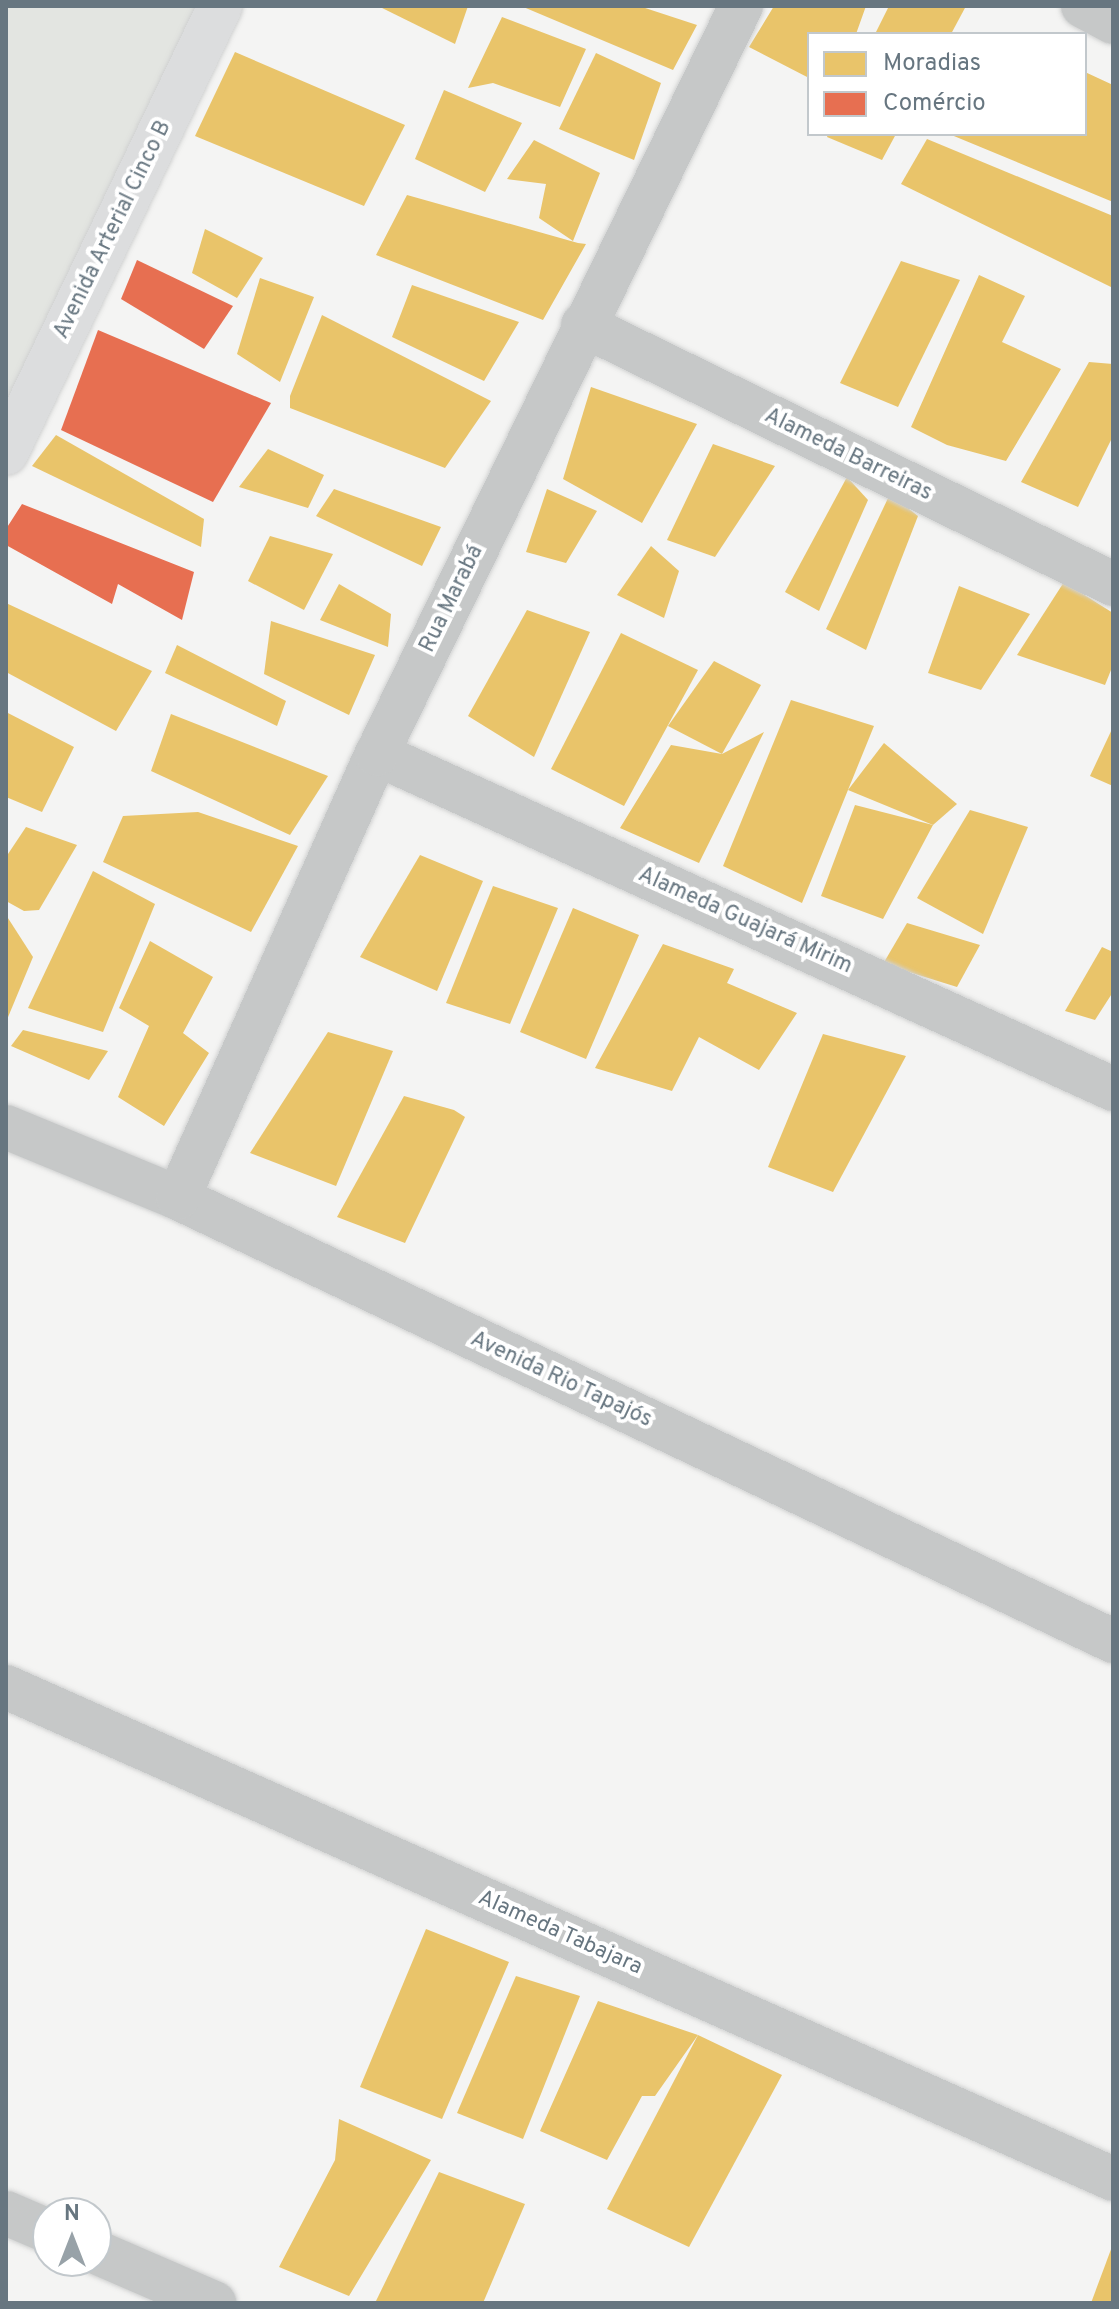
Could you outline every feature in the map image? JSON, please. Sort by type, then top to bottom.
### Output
[{"type":"main road","name":"Avenida Arterial Cinco B","points":[[6,453],[220,6]]},
{"type":"street","name":"Rua Marabá","points":[[178,1198],[377,754],[583,325],[741,6]]},
{"type":"street","points":[[1083,6],[1113,22]]},
{"type":"street","name":"Alameda Barreiras","points":[[583,325],[1113,584]]},
{"type":"street","name":"Alameda Guajará Mirim","points":[[377,754],[1113,1089]]},
{"type":"street","name":"Avenida Rio Tapajós","points":[[6,1127],[178,1198],[1113,1641]]},
{"type":"street","name":"Alameda Tabajara","points":[[6,1687],[1113,2179]]},
{"type":"street","points":[[6,2213],[32,2224]]},
{"type":"street","points":[[112,2259],[212,2303]]},
{"type":"shaded area","points":[[6,6],[220,6],[6,453]]},
{"type":"building: Moradias","points":[[378,6],[468,6],[455,44]]},
{"type":"building: Moradias","points":[[521,6],[639,6],[697,25],[673,70]]},
{"type":"building: Moradias","points":[[774,6],[866,6],[857,32],[807,32],[807,77],[749,47]]},
{"type":"building: Moradias","points":[[889,6],[966,6],[952,32],[876,32]]},
{"type":"building: Moradias","points":[[502,17],[586,49],[560,107],[493,83],[468,88]]},
{"type":"building: Moradias","points":[[235,52],[405,125],[364,206],[195,136]]},
{"type":"building: Moradias","points":[[596,53],[661,83],[634,160],[559,129]]},
{"type":"building: Moradias","points":[[1087,73],[1113,85],[1113,202],[954,136],[1087,136]]},
{"type":"building: Moradias","points":[[444,90],[522,123],[485,192],[415,159]]},
{"type":"building: Moradias","points":[[827,136],[895,136],[882,160]]},
{"type":"building: Moradias","points":[[927,139],[1113,216],[1113,288],[901,184]]},
{"type":"building: Moradias","points":[[534,140],[600,173],[573,241],[539,218],[546,184],[507,179]]},
{"type":"building: Moradias","points":[[407,195],[586,244],[543,320],[376,255]]},
{"type":"building: Moradias","points":[[205,229],[263,258],[237,298],[192,273]]},
{"type":"building: Moradias","points":[[901,261],[960,280],[898,407],[840,383]]},
{"type":"building: Moradias","points":[[979,275],[1025,296],[1002,342],[1061,369],[1006,461],[947,445],[911,427]]},
{"type":"building: Moradias","points":[[260,278],[314,297],[280,382],[237,354]]},
{"type":"building: Moradias","points":[[412,285],[519,322],[484,381],[392,337]]},
{"type":"building: Moradias","points":[[322,315],[491,401],[445,468],[290,408],[290,396]]},
{"type":"building: Moradias","points":[[1089,362],[1113,364],[1113,436],[1078,507],[1021,482]]},
{"type":"building: Moradias","points":[[591,387],[697,424],[642,523],[563,479]]},
{"type":"building: Moradias","points":[[56,435],[204,519],[201,547],[32,466]]},
{"type":"building: Moradias","points":[[713,444],[775,466],[715,557],[667,540]]},
{"type":"building: Moradias","points":[[268,449],[324,475],[308,508],[239,487]]},
{"type":"building: Moradias","points":[[847,477],[868,500],[819,611],[785,592]]},
{"type":"building: Moradias","points":[[334,489],[441,527],[422,566],[316,516]]},
{"type":"building: Moradias","points":[[547,489],[597,511],[566,563],[526,552]]},
{"type":"building: Moradias","points":[[890,494],[918,516],[866,650],[826,629]]},
{"type":"building: Moradias","points":[[270,536],[333,554],[304,610],[248,581]]},
{"type":"building: Moradias","points":[[651,546],[679,571],[664,618],[617,595]]},
{"type":"building: Moradias","points":[[1064,582],[1113,613],[1113,665],[1105,685],[1017,655]]},
{"type":"building: Moradias","points":[[339,584],[391,614],[388,647],[320,620]]},
{"type":"building: Moradias","points":[[959,586],[1030,614],[981,690],[928,673]]},
{"type":"building: Moradias","points":[[6,603],[152,671],[116,731],[6,672]]},
{"type":"building: Moradias","points":[[527,610],[590,632],[534,757],[468,716]]},
{"type":"building: Moradias","points":[[271,621],[375,655],[349,715],[264,674]]},
{"type":"building: Moradias","points":[[621,633],[698,670],[624,806],[551,769]]},
{"type":"building: Moradias","points":[[177,645],[286,701],[277,726],[165,673]]},
{"type":"building: Moradias","points":[[714,661],[761,685],[722,754],[668,726]]},
{"type":"building: Moradias","points":[[791,700],[874,726],[802,903],[723,866]]},
{"type":"building: Moradias","points":[[6,712],[74,747],[42,812],[6,797]]},
{"type":"building: Moradias","points":[[171,714],[328,776],[290,835],[151,771]]},
{"type":"building: Moradias","points":[[1113,727],[1113,786],[1090,776]]},
{"type":"building: Moradias","points":[[764,732],[699,863],[620,828],[671,745],[722,754]]},
{"type":"building: Moradias","points":[[884,743],[957,804],[933,825],[848,790]]},
{"type":"building: Moradias","points":[[855,805],[933,825],[883,919],[821,896]]},
{"type":"building: Moradias","points":[[970,810],[1028,827],[983,934],[917,898]]},
{"type":"building: Moradias","points":[[198,812],[298,846],[251,932],[103,862],[123,816]]},
{"type":"building: Moradias","points":[[26,827],[77,845],[39,910],[24,911],[6,901],[6,857]]},
{"type":"building: Moradias","points":[[420,855],[483,881],[437,991],[360,957]]},
{"type":"building: Moradias","points":[[93,871],[155,904],[103,1032],[28,1008]]},
{"type":"building: Moradias","points":[[493,886],[558,908],[510,1024],[446,1003]]},
{"type":"building: Moradias","points":[[573,908],[639,935],[586,1059],[520,1032]]},
{"type":"building: Moradias","points":[[6,915],[33,957],[6,1022]]},
{"type":"building: Moradias","points":[[907,923],[980,945],[957,987],[883,964]]},
{"type":"building: Moradias","points":[[150,941],[213,977],[183,1033],[209,1053],[164,1126],[118,1097],[149,1026],[119,1008]]},
{"type":"building: Moradias","points":[[663,944],[734,969],[727,983],[797,1013],[759,1070],[699,1037],[672,1091],[595,1068]]},
{"type":"building: Moradias","points":[[1102,947],[1113,952],[1113,992],[1095,1020],[1065,1011]]},
{"type":"building: Moradias","points":[[23,1030],[108,1051],[89,1080],[11,1046]]},
{"type":"building: Moradias","points":[[328,1032],[393,1051],[336,1186],[250,1153]]},
{"type":"building: Moradias","points":[[823,1034],[906,1056],[833,1192],[768,1167]]},
{"type":"building: Moradias","points":[[404,1096],[454,1110],[465,1117],[405,1243],[337,1217]]},
{"type":"building: Moradias","points":[[426,1929],[509,1962],[442,2119],[360,2087]]},
{"type":"building: Moradias","points":[[516,1976],[580,1996],[523,2139],[457,2113]]},
{"type":"building: Moradias","points":[[598,2001],[698,2035],[655,2096],[642,2096],[607,2160],[540,2131]]},
{"type":"building: Moradias","points":[[698,2035],[782,2075],[689,2247],[607,2209]]},
{"type":"building: Moradias","points":[[339,2119],[431,2160],[349,2296],[279,2267],[335,2160]]},
{"type":"building: Moradias","points":[[439,2172],[525,2204],[483,2303],[375,2303]]},
{"type":"building: Moradias","points":[[1113,2244],[1113,2303],[1091,2303]]},
{"type":"building: Comércio","points":[[137,260],[233,306],[204,349],[121,299]]},
{"type":"building: Comércio","points":[[98,330],[271,403],[213,502],[61,430]]},
{"type":"building: Comércio","points":[[22,504],[194,572],[182,620],[118,584],[112,604],[6,545],[6,529]]}]
